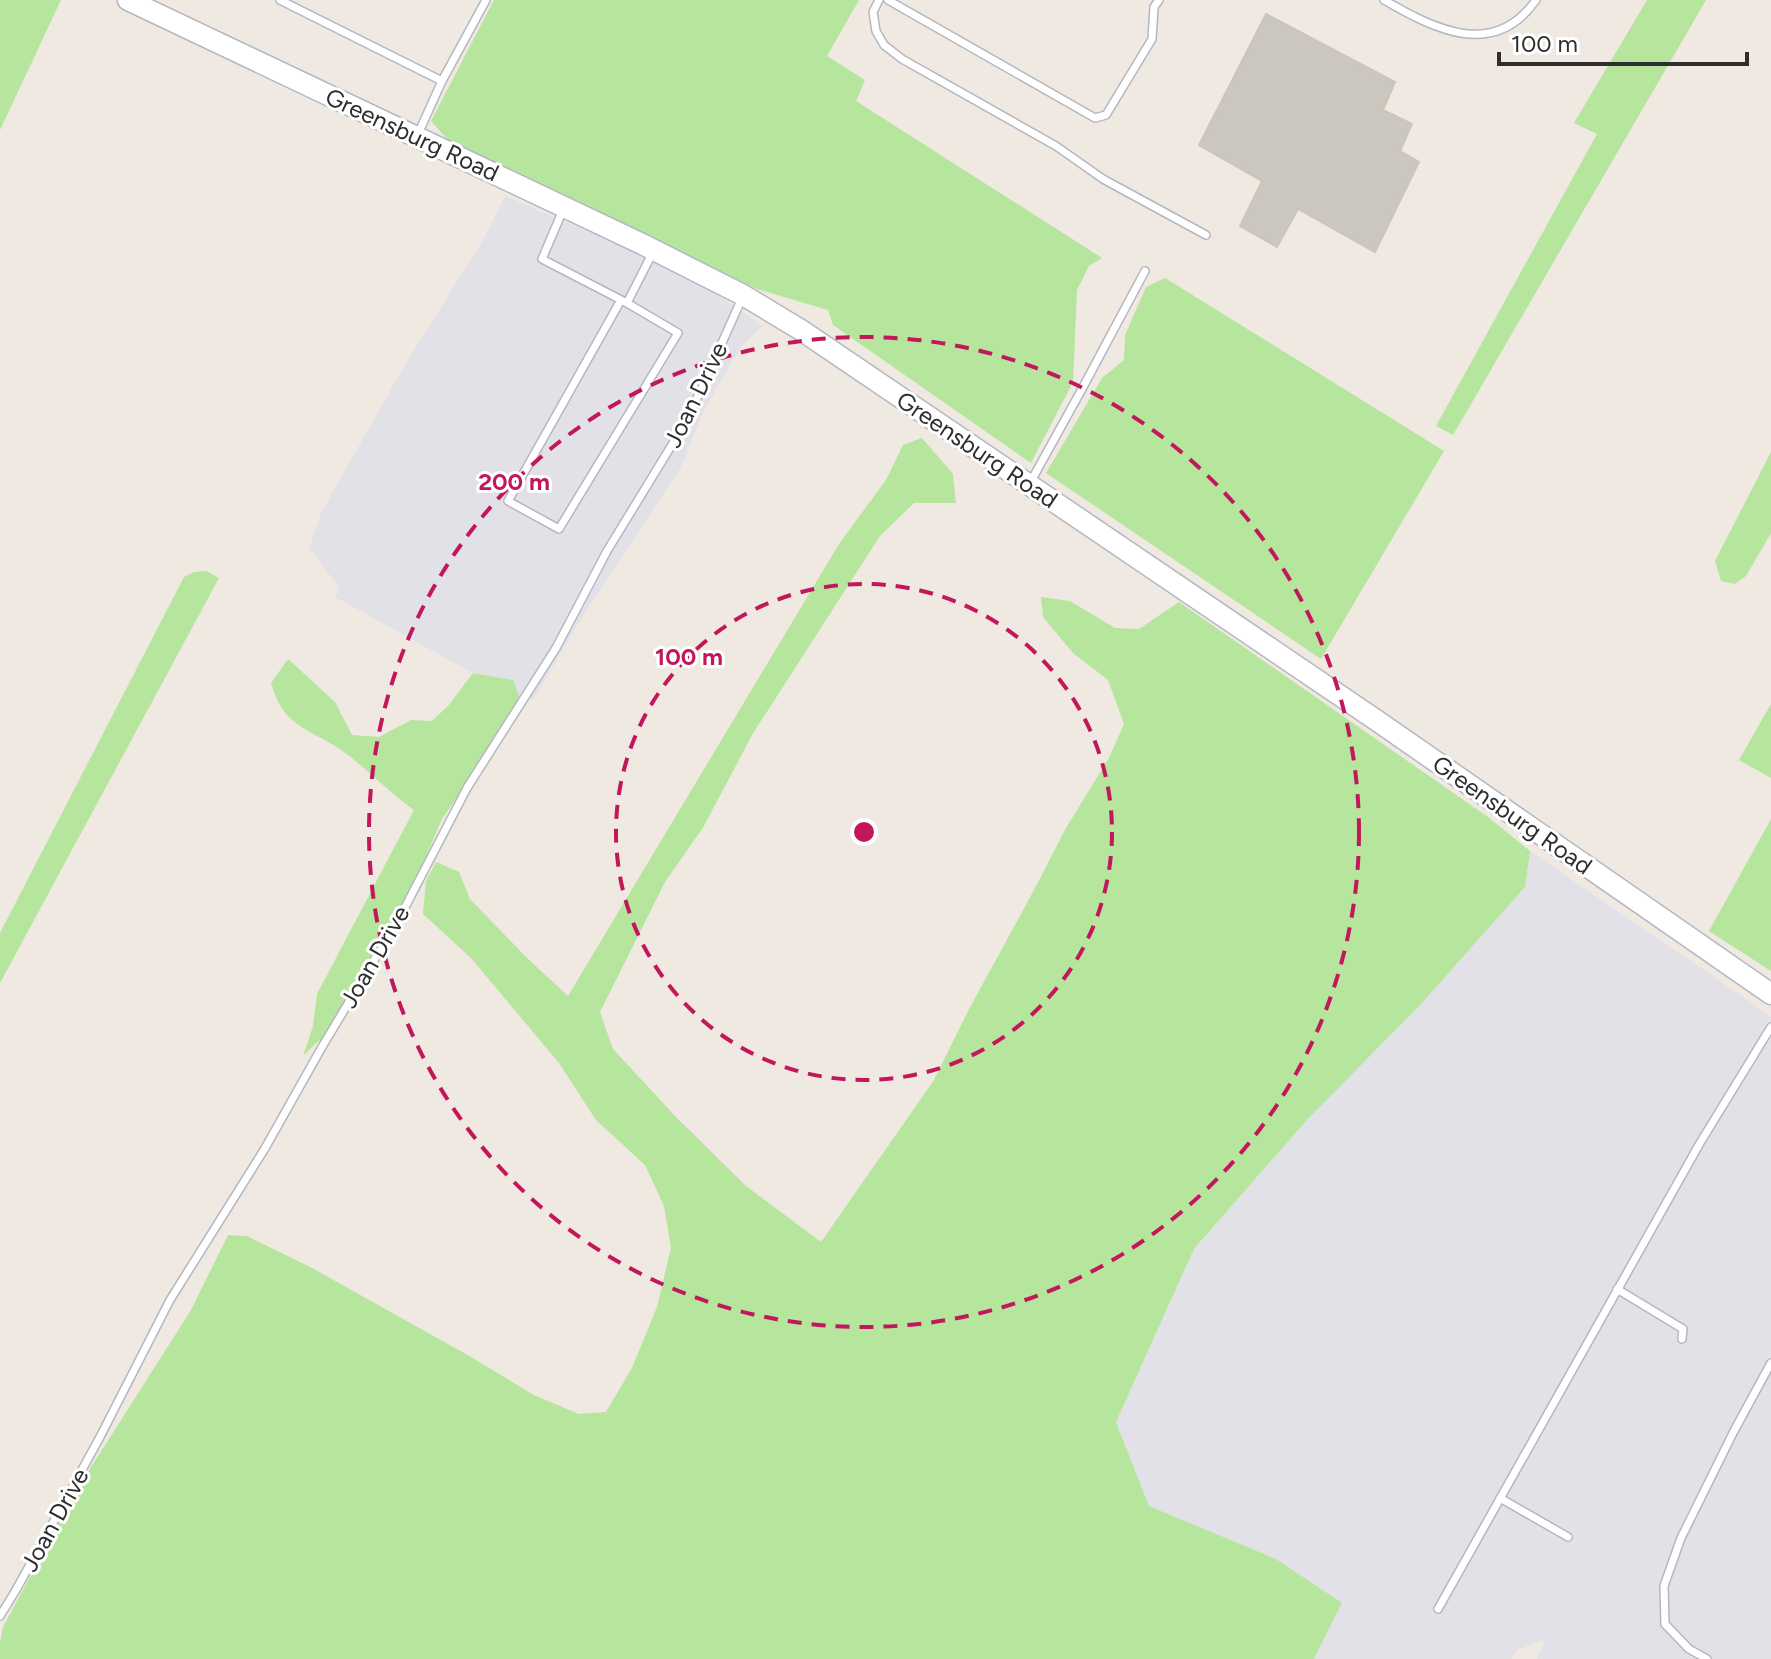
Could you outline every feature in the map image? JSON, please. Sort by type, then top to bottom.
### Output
[{"type":"main road","name":"Greensburg Road","points":[[128,0],[654,250],[743,295],[801,330],[1477,789],[1771,994]]},
{"type":"lane","points":[[280,0],[442,81]]},
{"type":"lane","points":[[417,136],[442,81],[486,0]]},
{"type":"lane","points":[[879,0],[873,12],[876,31],[884,45],[893,52],[1056,146],[1103,179],[1206,235]]},
{"type":"lane","points":[[888,0],[1095,118],[1106,115],[1152,39],[1154,7],[1159,0]]},
{"type":"lane","points":[[1384,0],[1427,24],[1453,33],[1480,34],[1512,26],[1536,0]]},
{"type":"lane","points":[[564,207],[542,259],[624,302],[678,333],[559,529],[508,501],[624,302],[654,250]]},
{"type":"lane","points":[[1029,485],[1145,271]]},
{"type":"lane","name":"Joan Drive","points":[[0,1616],[100,1437],[170,1300],[264,1150],[400,917],[467,788],[556,648],[607,551],[674,441],[701,390],[743,295]]},
{"type":"lane","points":[[1438,1609],[1700,1143],[1771,1027]]},
{"type":"lane","points":[[1617,1289],[1683,1329],[1682,1339]]},
{"type":"lane","points":[[1707,1659],[1689,1649],[1665,1624],[1664,1586],[1681,1538],[1771,1363]]},
{"type":"lane","points":[[1500,1498],[1568,1537]]},
{"type":"shaded area","points":[[505,196],[605,239],[713,292],[763,326],[740,348],[704,410],[681,467],[578,624],[533,700],[520,698],[513,680],[473,673],[335,597],[339,587],[309,548],[322,511],[402,370],[483,240]]},
{"type":"shaded area","points":[[1530,851],[1771,1016],[1771,1659],[1537,1659],[1546,1639],[1517,1650],[1512,1659],[1314,1659],[1276,1559],[1149,1506],[1116,1422],[1194,1250],[1306,1121],[1421,1004],[1525,887]]},
{"type":"green space","points":[[0,0],[61,0],[0,130]]},
{"type":"green space","points":[[494,0],[859,0],[827,56],[865,80],[856,101],[1102,258],[1089,266],[1077,290],[1073,382],[1031,463],[833,325],[828,310],[757,289],[447,139],[431,121]]},
{"type":"green space","points":[[1647,0],[1706,0],[1453,435],[1436,426],[1597,134],[1574,123]]},
{"type":"green space","points":[[1165,278],[1444,451],[1321,659],[1046,473],[1102,378],[1124,360],[1125,335],[1146,287]]},
{"type":"green space","points":[[922,438],[953,474],[956,503],[914,503],[880,536],[752,735],[704,826],[665,882],[600,1012],[613,1049],[676,1117],[746,1186],[821,1242],[934,1080],[1066,828],[1109,758],[1124,724],[1108,680],[1073,653],[1043,617],[1041,597],[1070,601],[1115,628],[1139,629],[1179,602],[1488,817],[1530,851],[1525,887],[1421,1004],[1306,1121],[1194,1249],[1116,1422],[1149,1506],[1276,1559],[1342,1603],[1314,1659],[0,1659],[3,1627],[79,1486],[191,1310],[228,1235],[247,1236],[312,1268],[534,1395],[579,1414],[606,1412],[632,1368],[657,1307],[671,1248],[664,1206],[645,1165],[596,1120],[559,1063],[471,958],[423,914],[426,881],[436,862],[459,872],[470,899],[568,996],[839,544],[886,480],[903,445]]},
{"type":"green space","points":[[1771,452],[1771,533],[1746,576],[1735,584],[1721,581],[1715,561]]},
{"type":"green space","points":[[206,571],[219,578],[0,983],[0,933],[184,577]]},
{"type":"green space","points":[[288,659],[335,702],[352,735],[379,737],[411,720],[432,721],[449,705],[473,673],[513,680],[520,698],[442,819],[400,917],[331,1033],[303,1056],[313,1026],[317,994],[414,810],[351,757],[300,726],[285,712],[271,683]]},
{"type":"green space","points":[[1771,704],[1771,778],[1739,760]]},
{"type":"green space","points":[[1771,819],[1771,971],[1709,931]]},
{"type":"building","points":[[1266,14],[1395,82],[1383,110],[1412,124],[1400,151],[1419,162],[1375,252],[1298,209],[1277,247],[1240,226],[1262,181],[1199,145]]}]
